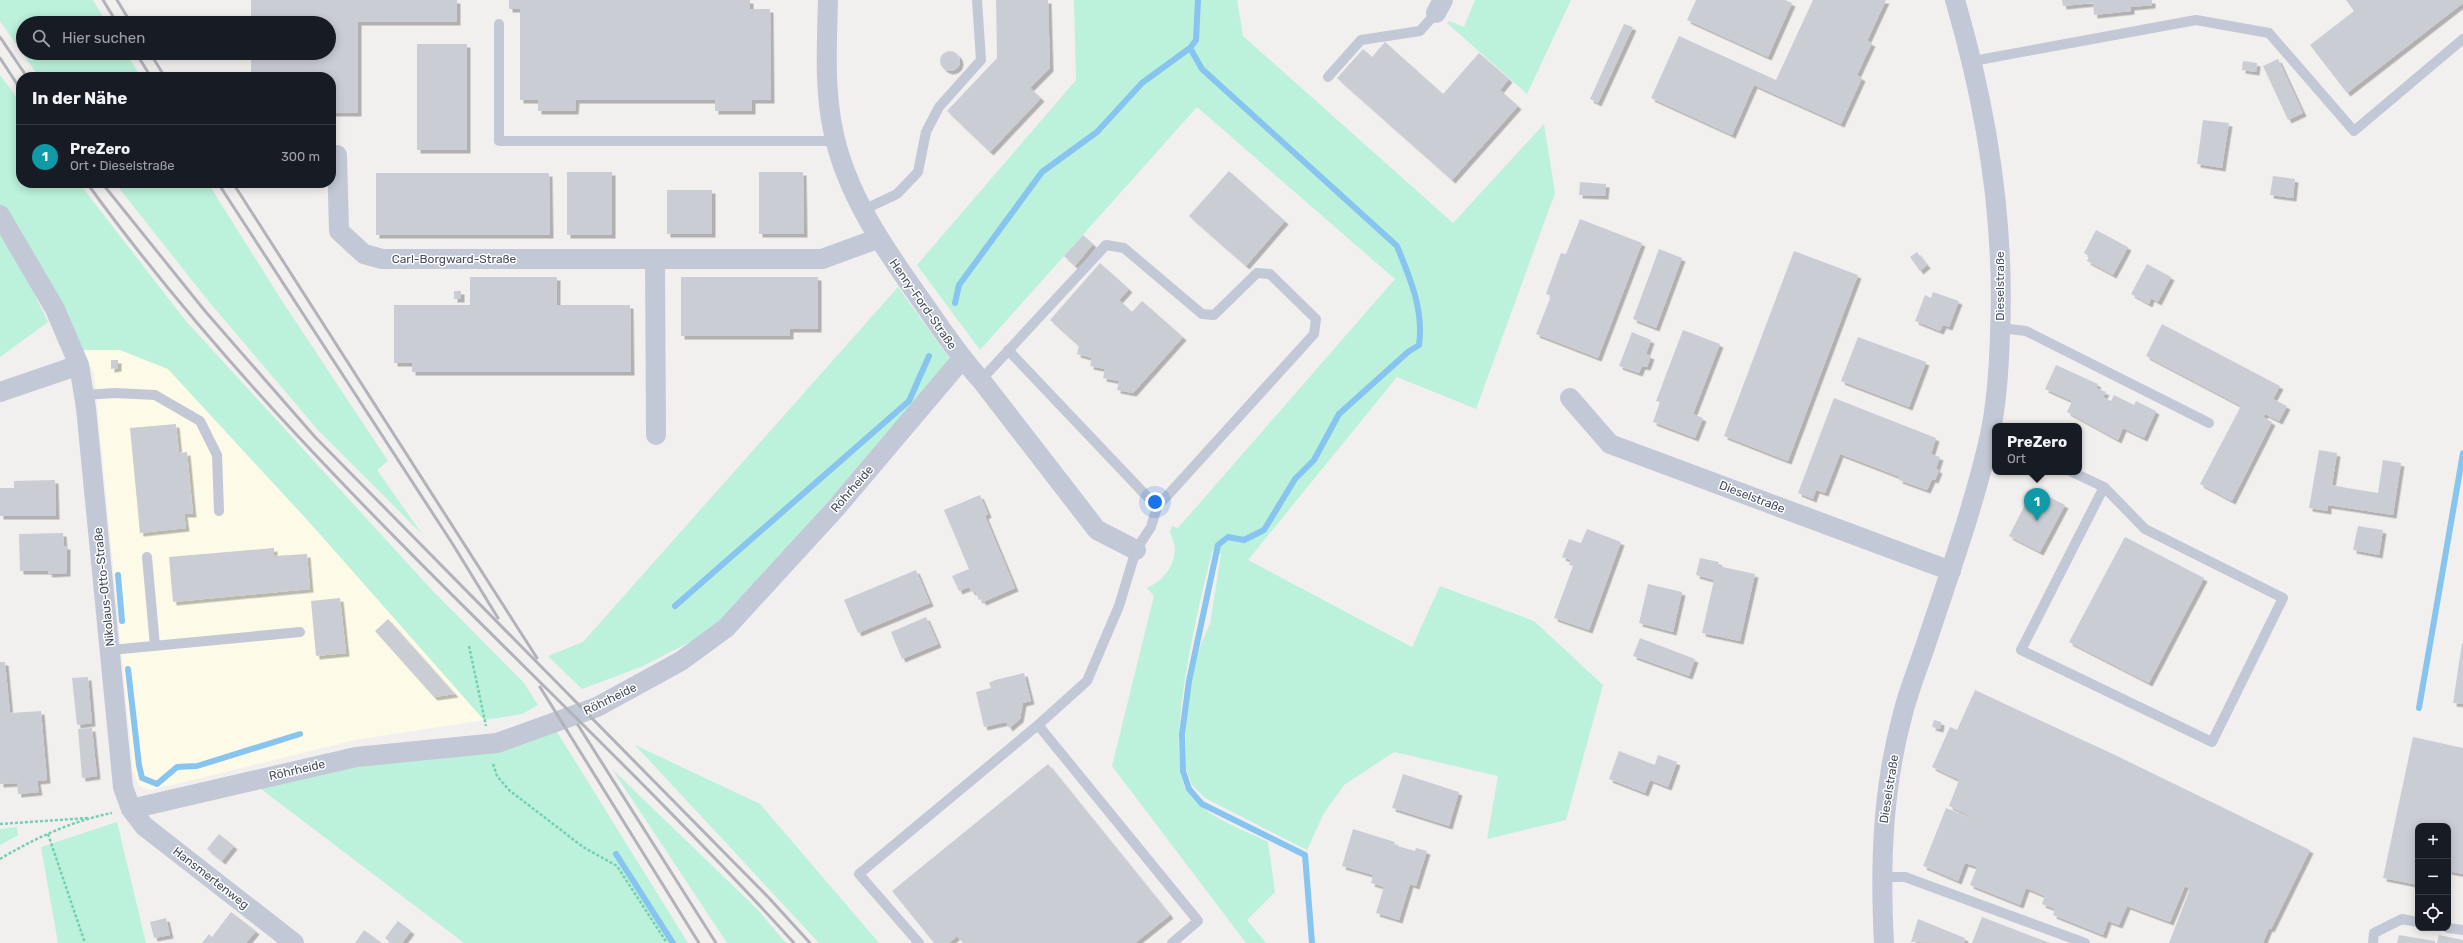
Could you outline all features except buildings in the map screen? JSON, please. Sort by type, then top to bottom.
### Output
[{"type":"street","name":"Henry-Ford-Straße","points":[[828,0],[826,71],[833,130],[849,180],[877,239],[962,359],[981,380],[1097,530],[1136,550]]},
{"type":"street","name":"Dieselstraße","points":[[1955,0],[1973,61],[1995,179],[2001,268],[1998,375],[1994,423]]},
{"type":"street","name":"Carl-Borgward-Straße","points":[[337,155],[339,231],[364,254],[382,259],[822,259],[877,239]]},
{"type":"street","name":"Nikolaus-Otto-Straße","points":[[0,215],[55,309],[79,365],[84,395],[124,787],[131,809]]},
{"type":"street","points":[[655,260],[656,435]]},
{"type":"street","name":"Röhrheide","points":[[131,809],[356,756],[488,744],[597,707],[681,661],[726,628],[836,508],[962,359]]},
{"type":"street","points":[[0,392],[79,365]]},
{"type":"street","name":"Dieselstraße","points":[[1570,398],[1610,444],[1951,571]]},
{"type":"street","name":"Dieselstraße","points":[[1884,943],[1881,877],[1883,825],[1890,772],[1902,717],[1971,509],[1992,437]]},
{"type":"street","name":"Hansmertenweg","points":[[131,809],[144,826],[294,943]]},
{"type":"lane","points":[[863,210],[898,194],[918,172],[926,132],[938,106],[981,60],[977,0]]},
{"type":"lane","points":[[1328,77],[1361,40],[1420,31],[1440,7]]},
{"type":"lane","points":[[1973,61],[2196,20],[2269,33],[2354,131],[2463,39]]},
{"type":"lane","points":[[499,24],[499,141],[836,141]]},
{"type":"lane","points":[[919,943],[859,874],[1038,725],[1087,681],[1119,606],[1136,550],[1151,527],[1157,507],[1314,334],[1316,319],[1270,274],[1257,273],[1214,315],[1202,314],[1124,248],[1106,245],[981,380]]},
{"type":"lane","points":[[2000,328],[2026,331],[2209,423]]},
{"type":"lane","points":[[1008,350],[1157,507]]},
{"type":"lane","points":[[84,395],[155,395],[200,421],[217,456],[219,511]]},
{"type":"lane","points":[[2078,475],[2104,487],[2145,529],[2283,598],[2212,742],[2021,650],[2104,487]]},
{"type":"lane","points":[[147,557],[155,646]]},
{"type":"lane","points":[[111,650],[300,632]]},
{"type":"lane","points":[[1038,725],[1198,921],[1172,943]]},
{"type":"lane","points":[[1881,877],[1905,877],[2085,943]]},
{"type":"lane","points":[[2372,943],[2374,933],[2402,919],[2415,921]]},
{"type":"lane","points":[[2451,928],[2463,930]]},
{"type":"path","points":[[469,646],[488,744],[497,776],[509,790],[583,847],[617,866],[667,943]]},
{"type":"path","points":[[0,824],[93,817],[34,839],[0,859]]},
{"type":"path","points":[[48,834],[85,943]]},
{"type":"shaded area","points":[[82,350],[120,350],[168,369],[311,524],[484,720],[355,740],[151,790],[139,786],[133,770],[94,372]]},
{"type":"green space","points":[[0,0],[93,0],[103,16],[16,16],[16,44],[0,21]]},
{"type":"green space","points":[[1074,0],[1237,0],[1243,36],[1453,223],[1544,124],[1555,193],[1476,409],[1397,377],[1248,560],[1412,647],[1440,586],[1534,621],[1603,685],[1566,820],[1487,839],[1498,776],[1394,752],[1344,785],[1324,813],[1307,850],[1205,798],[1192,785],[1186,768],[1186,728],[1191,681],[1200,646],[1210,624],[1221,554],[1213,549],[1200,601],[1186,673],[1181,710],[1179,744],[1180,772],[1187,791],[1203,808],[1223,821],[1268,842],[1275,892],[1247,920],[1266,943],[1246,943],[1112,766],[1154,596],[1147,588],[1167,573],[1174,556],[1175,547],[1170,531],[1172,526],[1178,528],[1395,279],[1197,107],[980,350],[917,265],[1076,80]]},
{"type":"green space","points":[[1475,0],[1571,0],[1527,94],[1447,23],[1449,21],[1464,27]]},
{"type":"green space","points":[[27,60],[130,60],[138,72],[36,72]]},
{"type":"green space","points":[[0,75],[16,96],[16,188],[83,188],[185,320],[431,589],[524,683],[538,705],[522,714],[484,720],[311,524],[168,369],[120,350],[82,350],[67,311],[0,205]]},
{"type":"green space","points":[[119,188],[211,188],[282,301],[388,461],[377,470],[422,534],[318,430],[210,303]]},
{"type":"green space","points":[[0,232],[24,272],[48,322],[0,357]]},
{"type":"green space","points":[[898,287],[952,362],[715,629],[643,666],[582,689],[548,656],[583,642]]},
{"type":"green space","points":[[557,732],[688,943],[464,943],[257,786],[353,765],[499,752]]},
{"type":"green space","points":[[635,745],[760,804],[879,943],[819,943]]},
{"type":"green space","points":[[612,769],[758,910],[786,943],[727,943]]},
{"type":"green space","points":[[117,822],[146,943],[58,943],[41,847]]},
{"type":"green space","points":[[17,827],[18,835],[0,845],[0,829]]},
{"type":"waterway","points":[[955,303],[959,285],[1042,172],[1097,132],[1142,83],[1190,48],[1196,40],[1198,0]]},
{"type":"waterway","points":[[1190,48],[1202,69],[1397,246],[1415,294],[1420,319],[1419,345],[1408,352],[1339,414],[1314,460],[1295,479],[1264,530],[1244,540],[1228,537],[1218,545],[1189,681],[1182,734],[1183,771],[1189,789],[1202,804],[1305,855],[1312,943]]},
{"type":"waterway","points":[[675,606],[909,401],[929,356]]},
{"type":"waterway","points":[[2419,708],[2463,453]]},
{"type":"waterway","points":[[118,575],[122,621]]},
{"type":"waterway","points":[[128,669],[139,765],[142,778],[157,784],[177,767],[197,766],[300,734]]},
{"type":"waterway","points":[[616,854],[673,943]]},
{"type":"railway","points":[[103,0],[113,16]]},
{"type":"railway","points":[[117,0],[127,16]]},
{"type":"railway","points":[[0,37],[24,72]]},
{"type":"railway","points":[[0,58],[16,82]]},
{"type":"railway","points":[[140,60],[148,72]]},
{"type":"railway","points":[[154,60],[162,72]]},
{"type":"railway","points":[[91,188],[166,286],[250,384],[339,479],[705,848],[794,943]]},
{"type":"railway","points":[[106,188],[205,311],[315,437],[769,898],[810,943]]},
{"type":"railway","points":[[221,188],[452,543],[498,618]]},
{"type":"railway","points":[[236,188],[537,658]]},
{"type":"railway","points":[[540,687],[699,943]]},
{"type":"railway","points":[[578,725],[716,943]]},
{"type":"place","name":"PreZero","points":[[2037,521]]}]
